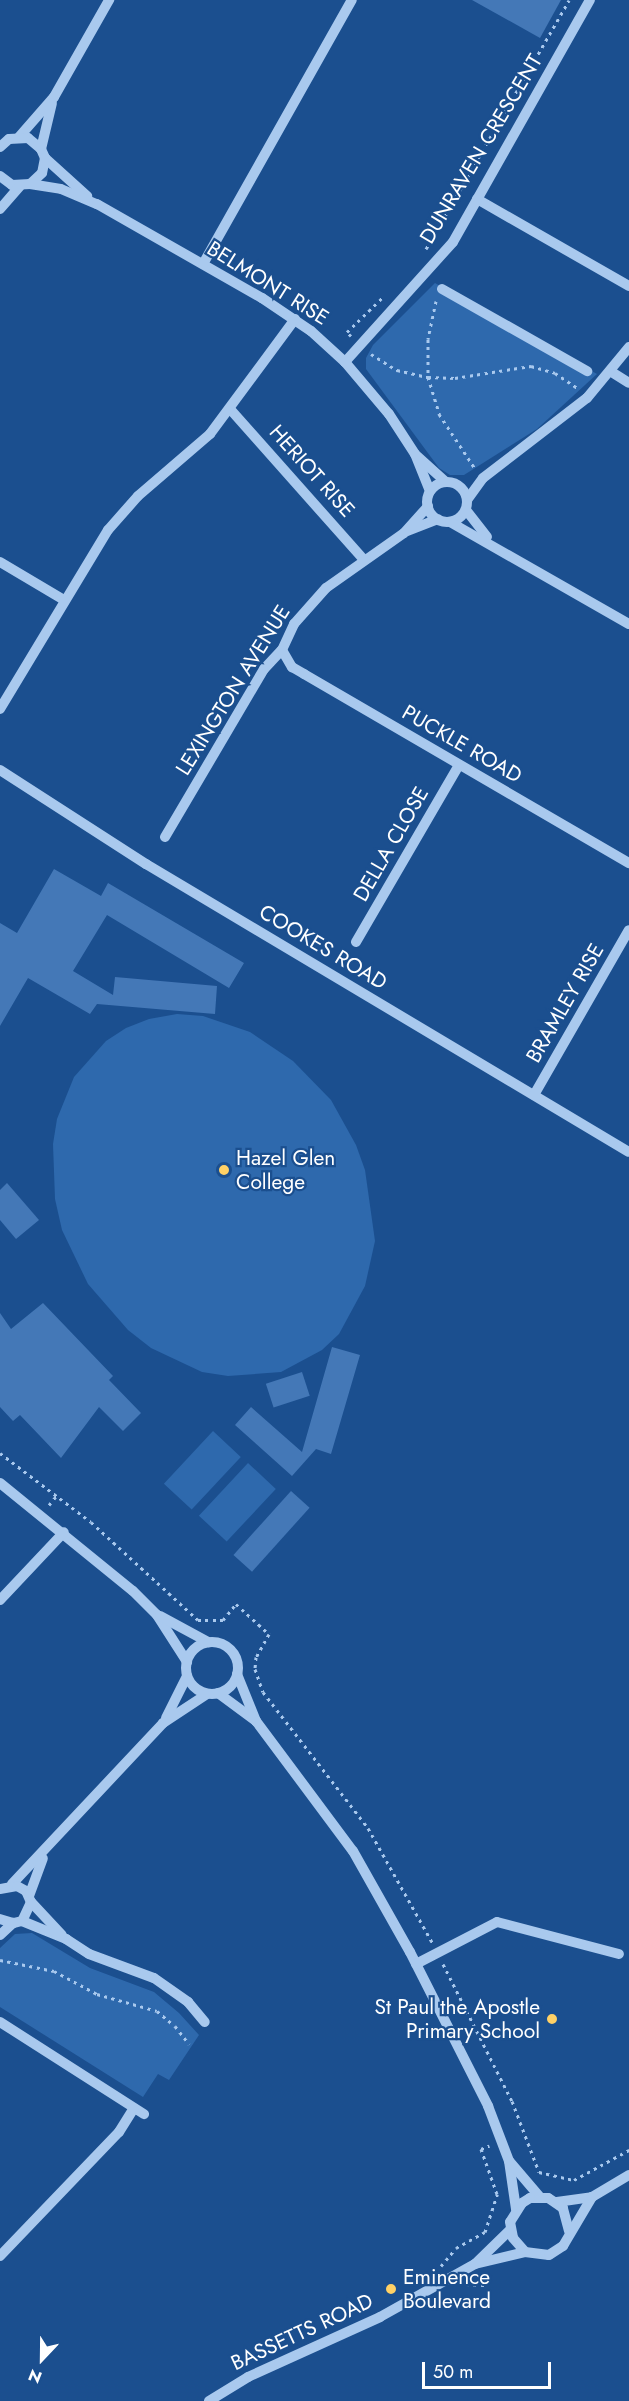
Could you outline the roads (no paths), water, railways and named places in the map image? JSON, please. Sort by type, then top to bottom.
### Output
[{"type":"street","points":[[0,147],[54,97],[109,0]]},
{"type":"street","points":[[203,264],[352,0]]},
{"type":"street","name":"DUNRAVEN CRESCENT","points":[[345,362],[453,242],[590,0]]},
{"type":"street","points":[[0,209],[25,185],[42,173],[43,154],[54,97]]},
{"type":"street","name":"BELMONT RISE","points":[[10,138],[35,142],[43,154],[97,204]]},
{"type":"street","name":"BELMONT RISE","points":[[0,176],[25,185],[61,189],[97,204],[295,319],[345,362],[415,454],[446,482]]},
{"type":"street","points":[[477,199],[629,286]]},
{"type":"street","points":[[442,289],[587,371]]},
{"type":"street","points":[[0,710],[64,600],[123,512],[200,444],[230,409],[295,319]]},
{"type":"street","points":[[450,522],[466,505],[483,478],[587,398],[629,347]]},
{"type":"street","points":[[610,371],[629,383]]},
{"type":"street","name":"HERIOT RISE","points":[[230,409],[364,560]]},
{"type":"street","name":"BELMONT RISE","points":[[415,454],[430,491]]},
{"type":"street","points":[[483,478],[458,485],[446,482],[430,491],[428,506],[438,519],[450,522],[493,544],[629,624]]},
{"type":"street","points":[[458,485],[466,505],[493,544]]},
{"type":"street","name":"LEXINGTON AVENUE","points":[[165,837],[264,669],[282,650],[287,634],[306,609],[364,560],[404,532],[428,506]]},
{"type":"street","name":"LEXINGTON AVENUE","points":[[404,532],[438,519]]},
{"type":"street","points":[[0,562],[64,600]]},
{"type":"street","name":"PUCKLE ROAD","points":[[282,650],[298,670],[629,863]]},
{"type":"street","name":"DELLA CLOSE","points":[[356,942],[459,765]]},
{"type":"street","name":"COOKES ROAD","points":[[0,770],[166,876],[629,1152]]},
{"type":"street","name":"BRAMLEY RISE","points":[[534,1095],[629,930]]},
{"type":"street","points":[[0,1483],[64,1532],[157,1615],[208,1642],[223,1645],[233,1653],[237,1674],[256,1721],[353,1851],[416,1964],[502,2141],[509,2162],[516,2209],[539,2196],[509,2162]]},
{"type":"street","points":[[0,1600],[64,1532]]},
{"type":"street","points":[[157,1615],[186,1662],[187,1676],[194,1687],[212,1693],[256,1721]]},
{"type":"street","points":[[186,1662],[194,1649],[208,1642]]},
{"type":"street","points":[[163,1723],[212,1693],[230,1687],[237,1674]]},
{"type":"street","points":[[0,1889],[12,1884],[44,1855],[163,1723],[187,1676]]},
{"type":"street","points":[[0,1935],[29,1913],[30,1899],[44,1855]]},
{"type":"street","points":[[12,1884],[30,1899],[66,1939]]},
{"type":"street","points":[[0,1919],[17,1922],[66,1939],[96,1957],[154,1978],[188,2002],[205,2022]]},
{"type":"street","points":[[416,1964],[497,1922],[619,1954]]},
{"type":"street","points":[[0,2022],[139,2111],[0,2256]]},
{"type":"street","name":"BASSETTS ROAD","points":[[539,2196],[557,2202],[592,2197],[629,2175]]},
{"type":"street","name":"BASSETTS ROAD","points":[[475,2264],[525,2252],[549,2254],[563,2246],[569,2231],[592,2197]]},
{"type":"street","points":[[557,2202],[567,2215],[569,2231]]},
{"type":"street","name":"BASSETTS ROAD","points":[[209,2401],[248,2377],[380,2317],[475,2264],[510,2230],[516,2209]]},
{"type":"street","points":[[510,2230],[525,2252]]},
{"type":"place","name":"Hazel Glen College","points":[[224,1170]]},
{"type":"place","name":"St Paul the Apostle Primary School","points":[[552,2019]]},
{"type":"place","name":"Eminence Boulevard","points":[[391,2289]]}]
